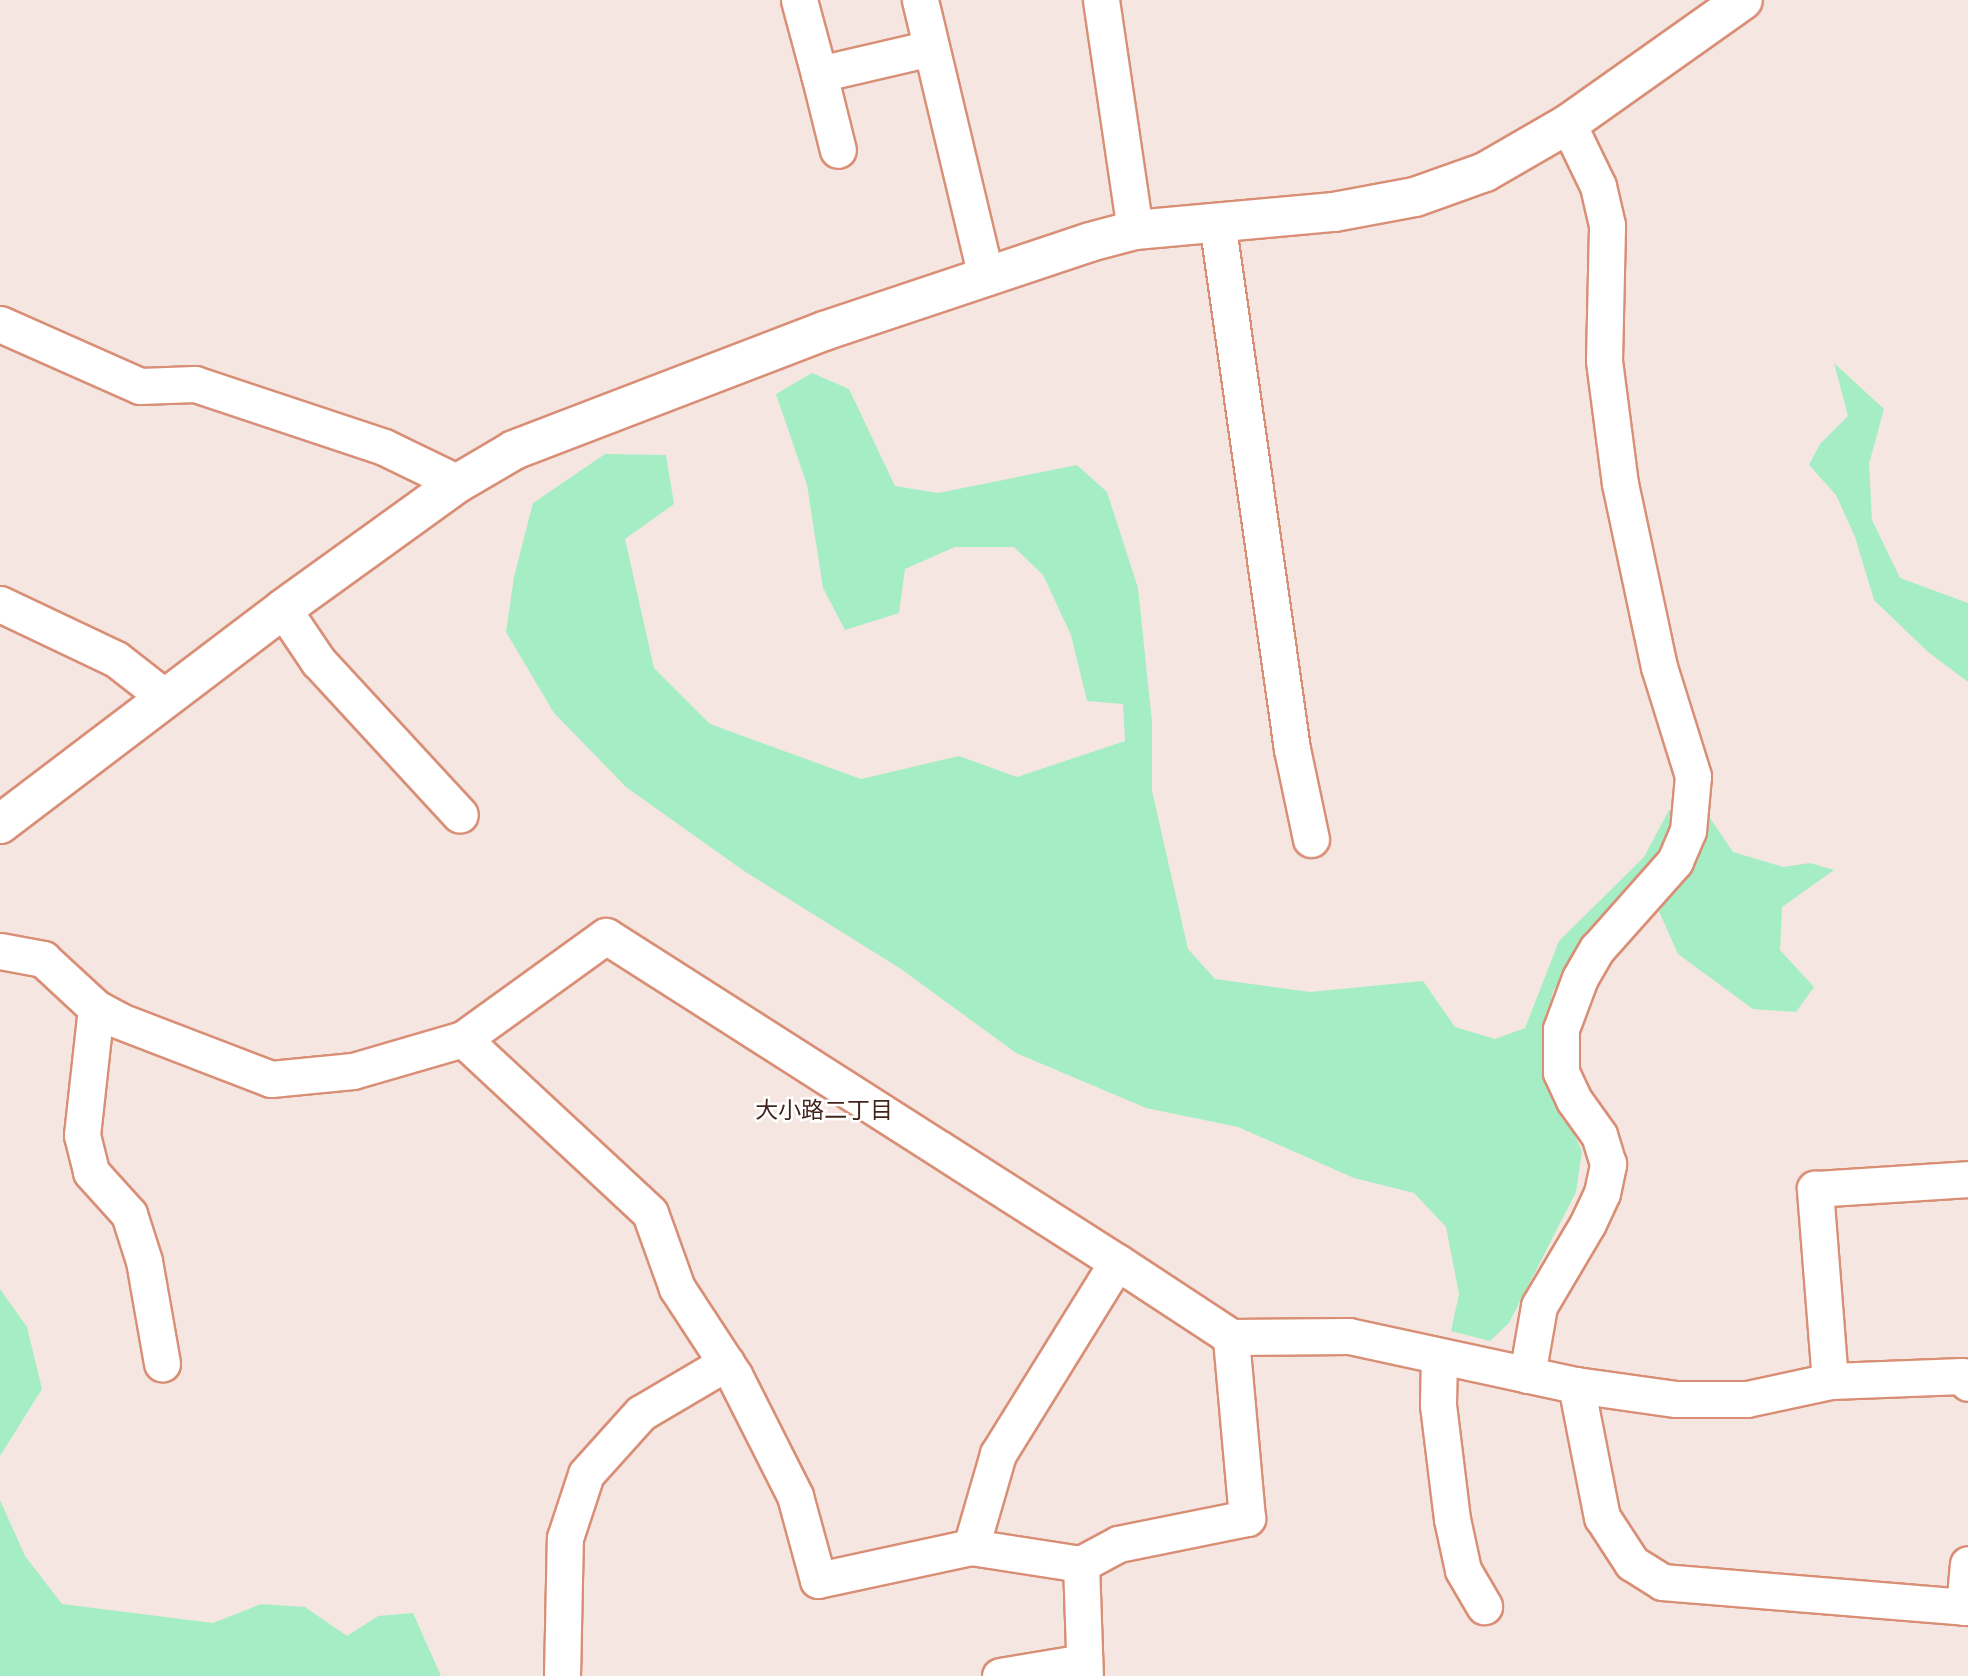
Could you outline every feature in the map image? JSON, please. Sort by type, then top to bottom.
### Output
[{"type":"street","points":[[799,0],[838,149]]},
{"type":"street","points":[[919,0],[986,277]]},
{"type":"street","points":[[1101,0],[1135,230]]},
{"type":"street","points":[[0,824],[283,609],[458,483],[514,450],[587,419],[986,277],[1135,230],[1334,212],[1415,197],[1485,172],[1568,124],[1743,0]]},
{"type":"street","points":[[820,74],[931,48]]},
{"type":"street","points":[[1527,1374],[1539,1306],[1588,1223],[1602,1193],[1608,1164],[1599,1135],[1561,1072],[1561,1029],[1580,978],[1597,949],[1675,861],[1688,831],[1693,776],[1659,667],[1620,484],[1604,360],[1608,225],[1598,186],[1568,124]]},
{"type":"street","points":[[1217,222],[1292,749],[1311,839]]},
{"type":"street","points":[[0,324],[140,386],[195,384],[384,447],[458,483]]},
{"type":"street","points":[[0,604],[116,659],[166,698]]},
{"type":"street","points":[[283,609],[318,661],[460,815]]},
{"type":"street","points":[[0,951],[43,960],[96,1008],[167,1041],[271,1079],[353,1071],[463,1039],[606,936],[1117,1262],[1231,1338],[1349,1336],[1576,1385],[1676,1399],[1735,1399],[1830,1381],[1962,1376],[1968,1383]]},
{"type":"street","points":[[96,1008],[82,1135],[91,1172],[129,1214],[144,1261],[162,1363]]},
{"type":"street","points":[[463,1039],[650,1213],[677,1288],[726,1363],[795,1496],[818,1580],[971,1548],[1081,1564],[1118,1544],[1247,1518],[1231,1338]]},
{"type":"street","points":[[1830,1381],[1815,1189],[1968,1179]]},
{"type":"street","points":[[971,1548],[998,1454],[1117,1262]]},
{"type":"street","points":[[1438,1356],[1438,1405],[1452,1519],[1463,1570],[1484,1605]]},
{"type":"street","points":[[562,1676],[565,1538],[586,1474],[641,1413],[726,1363]]},
{"type":"street","points":[[1576,1385],[1602,1517],[1632,1563],[1662,1582],[1966,1607],[1968,1564]]},
{"type":"street","points":[[1000,1676],[1084,1669],[1081,1564]]},
{"type":"green space","points":[[1834,363],[1884,409],[1869,464],[1872,520],[1900,578],[1968,603],[1968,682],[1928,652],[1874,600],[1855,537],[1836,495],[1809,465],[1820,444],[1848,416]]},
{"type":"green space","points":[[812,373],[849,389],[895,486],[938,493],[1077,465],[1107,492],[1138,588],[1152,722],[1152,791],[1188,949],[1215,979],[1310,992],[1423,981],[1455,1027],[1495,1039],[1525,1028],[1559,941],[1644,857],[1669,810],[1708,815],[1733,852],[1783,867],[1810,863],[1834,870],[1782,907],[1780,950],[1814,987],[1796,1012],[1753,1009],[1678,954],[1658,909],[1611,917],[1553,991],[1543,1037],[1553,1091],[1582,1151],[1576,1192],[1509,1323],[1490,1341],[1451,1331],[1459,1294],[1446,1227],[1414,1193],[1354,1178],[1238,1127],[1146,1108],[1016,1053],[901,969],[744,871],[626,787],[554,713],[506,632],[514,577],[533,503],[605,454],[666,455],[674,504],[625,539],[654,668],[710,724],[861,779],[959,756],[1017,777],[1125,741],[1123,704],[1087,701],[1071,635],[1043,575],[1014,547],[955,547],[905,569],[899,613],[845,630],[823,588],[807,485],[776,394]]},
{"type":"green space","points":[[0,1289],[27,1327],[42,1389],[0,1456]]},
{"type":"green space","points":[[0,1500],[25,1556],[62,1604],[213,1623],[261,1604],[305,1607],[347,1636],[378,1616],[413,1613],[441,1676],[0,1676]]},
{"type":"district","name":"大小路二丁目","points":[[824,1110]]}]
